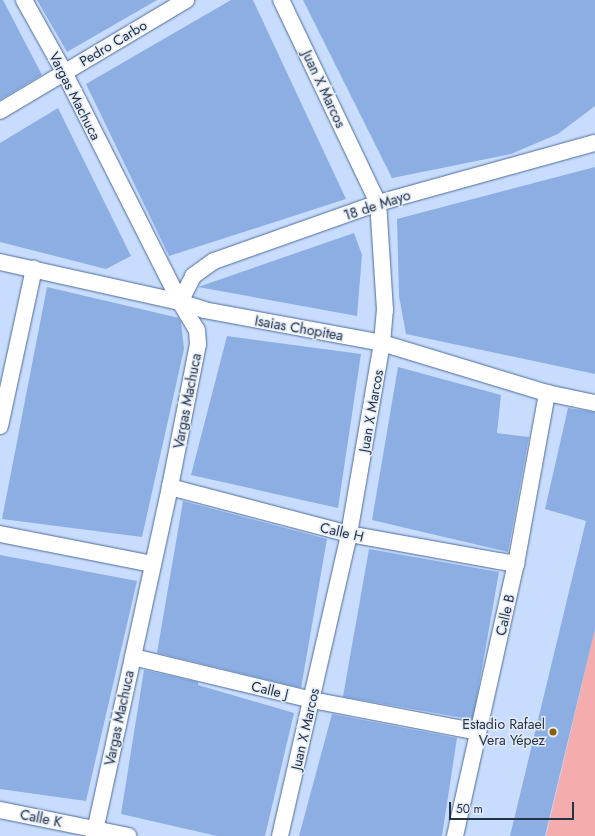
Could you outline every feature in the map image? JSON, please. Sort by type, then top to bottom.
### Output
[{"type":"street","name":"Vargas Machuca","points":[[24,0],[64,72],[180,302],[197,330],[198,344],[170,487],[94,832]]},
{"type":"street","name":"Pedro Carbo","points":[[0,111],[186,0]]},
{"type":"street","name":"Juan X Marcos","points":[[280,836],[349,534],[382,344],[385,310],[378,202],[282,0]]},
{"type":"street","name":"18 de Mayo","points":[[180,302],[193,276],[214,261],[378,202],[595,143]]},
{"type":"street","name":"Isaias Chopitea","points":[[0,262],[180,302],[204,310],[382,344],[547,393],[595,403]]},
{"type":"street","points":[[0,426],[34,269]]},
{"type":"street","name":"Calle B","points":[[455,836],[516,564],[547,393]]},
{"type":"street","name":"Calle H","points":[[170,487],[349,534],[516,564]]},
{"type":"street","points":[[0,534],[153,564]]},
{"type":"street","name":"Calle J","points":[[133,657],[312,700],[478,732]]},
{"type":"street","name":"Calle K","points":[[0,810],[94,832],[128,836]]},
{"type":"shaded area","points":[[595,629],[595,836],[546,836]]},
{"type":"building","points":[[0,0],[3,0],[42,75],[0,100]]},
{"type":"building","points":[[37,0],[157,0],[67,52]]},
{"type":"building","points":[[231,0],[253,0],[346,199],[169,256],[86,84]]},
{"type":"building","points":[[303,0],[595,0],[595,106],[558,134],[511,154],[392,178]]},
{"type":"building","points":[[58,108],[131,256],[106,269],[0,242],[0,143]]},
{"type":"building","points":[[595,167],[595,374],[406,334],[399,296],[397,219]]},
{"type":"building","points":[[354,233],[362,255],[357,316],[198,287]]},
{"type":"building","points":[[47,287],[179,318],[181,322],[184,349],[142,537],[2,519]]},
{"type":"building","points":[[227,336],[361,354],[338,508],[191,475]]},
{"type":"building","points":[[398,367],[501,395],[497,433],[529,437],[508,552],[372,520]]},
{"type":"building","name":"Estadio Rafael Vera Yépez","points":[[568,408],[595,412],[595,629],[545,836],[510,836],[586,521],[545,509]]},
{"type":"building","points":[[183,501],[327,539],[301,688],[157,653]]},
{"type":"building","points":[[369,549],[499,572],[473,720],[343,697]]},
{"type":"building","points":[[0,555],[137,581],[86,801],[0,789]]},
{"type":"building","points":[[144,670],[198,682],[198,685],[294,713],[265,836],[217,836],[121,814]]},
{"type":"building","points":[[332,714],[457,738],[442,836],[299,836]]},
{"type":"place","name":"Estadio Rafael Vera Yépez","points":[[553,732]]}]
